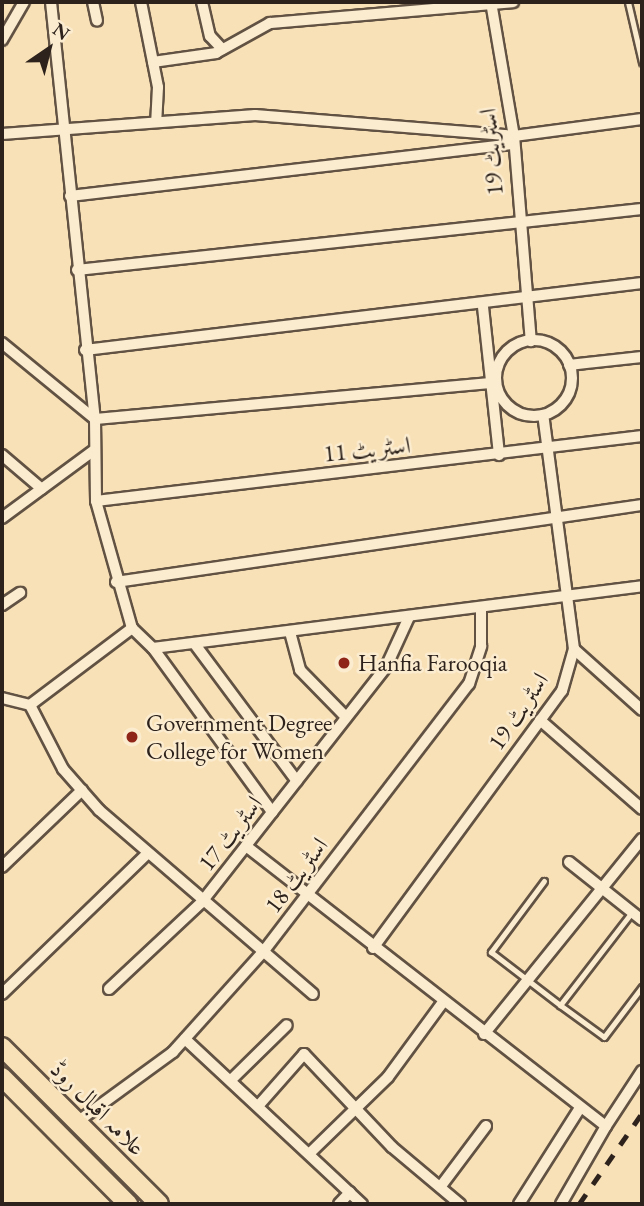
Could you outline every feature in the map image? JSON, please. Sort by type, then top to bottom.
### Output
[{"type":"main road","name":"علامہ اقبال روڈ","points":[[2,1047],[159,1204]]},
{"type":"main road","name":"علامہ اقبال روڈ","points":[[2,1077],[128,1204]]},
{"type":"main road","points":[[105,1180],[119,1165]]},
{"type":"street","points":[[2,40],[24,2]]},
{"type":"street","points":[[51,2],[85,350],[95,419],[93,451],[96,501],[116,582],[132,628],[153,648],[272,812]]},
{"type":"street","points":[[93,2],[97,20]]},
{"type":"street","points":[[141,2],[153,62],[156,121]]},
{"type":"street","points":[[202,2],[210,36],[222,49]]},
{"type":"street","points":[[153,62],[222,49],[270,23],[513,2]]},
{"type":"street","name":"اسٹریٹ 19","points":[[491,3],[514,140],[518,225],[531,341]]},
{"type":"street","points":[[2,134],[64,127],[255,115],[514,140]]},
{"type":"street","points":[[70,196],[514,140],[642,119]]},
{"type":"street","points":[[77,270],[518,225],[642,209]]},
{"type":"street","points":[[85,350],[483,307],[642,283]]},
{"type":"street","points":[[483,307],[494,383],[499,455]]},
{"type":"street","points":[[531,341],[554,346],[569,365],[564,401],[543,415],[518,412],[494,383],[509,350],[531,341]]},
{"type":"street","points":[[2,343],[95,419],[494,383]]},
{"type":"street","points":[[569,365],[642,357]]},
{"type":"street","name":"اسٹریٹ 19","points":[[373,948],[562,691],[574,649],[553,517],[543,415]]},
{"type":"street","name":"اسٹریٹ 11","points":[[96,501],[546,450],[642,436]]},
{"type":"street","points":[[2,518],[93,451]]},
{"type":"street","points":[[2,456],[42,489]]},
{"type":"street","points":[[116,582],[642,505]]},
{"type":"street","points":[[153,648],[641,590]]},
{"type":"street","points":[[2,605],[20,593]]},
{"type":"street","name":"اسٹریٹ 18","points":[[77,1122],[186,1039],[263,952],[469,684],[481,646],[481,608]]},
{"type":"street","name":"اسٹریٹ 17","points":[[109,989],[201,903],[397,650],[409,617]]},
{"type":"street","points":[[30,705],[132,628]]},
{"type":"street","points":[[290,632],[300,670],[346,717]]},
{"type":"street","points":[[194,643],[297,781]]},
{"type":"street","points":[[574,649],[642,710]]},
{"type":"street","points":[[2,698],[30,705],[82,790],[201,903],[313,994]]},
{"type":"street","points":[[540,720],[642,809]]},
{"type":"street","points":[[2,867],[82,790]]},
{"type":"street","points":[[484,1034],[642,839]]},
{"type":"street","points":[[246,846],[373,948],[606,1126]]},
{"type":"street","points":[[2,994],[147,854]]},
{"type":"street","points":[[569,863],[642,920]]},
{"type":"street","points":[[311,1152],[388,1077],[443,1002]]},
{"type":"street","points":[[231,1080],[287,1025]]},
{"type":"street","points":[[186,1039],[311,1152],[362,1204]]},
{"type":"street","points":[[259,1105],[304,1054],[354,1110],[460,1204]]},
{"type":"street","points":[[561,1204],[606,1126],[642,1071]]},
{"type":"street","points":[[519,1204],[580,1108]]},
{"type":"street","points":[[441,1186],[486,1126]]},
{"type":"street","points":[[339,1204],[350,1192]]},
{"type":"lane","points":[[628,2],[642,62]]},
{"type":"lane","points":[[544,881],[491,952],[604,1037],[642,987]]},
{"type":"lane","points":[[559,1005],[632,912]]},
{"type":"railway","points":[[579,1204],[642,1113]]},
{"type":"place","name":"Hanfia Farooqia","points":[[344,663]]},
{"type":"place","name":"Government Degree College for Women","points":[[132,737]]}]
